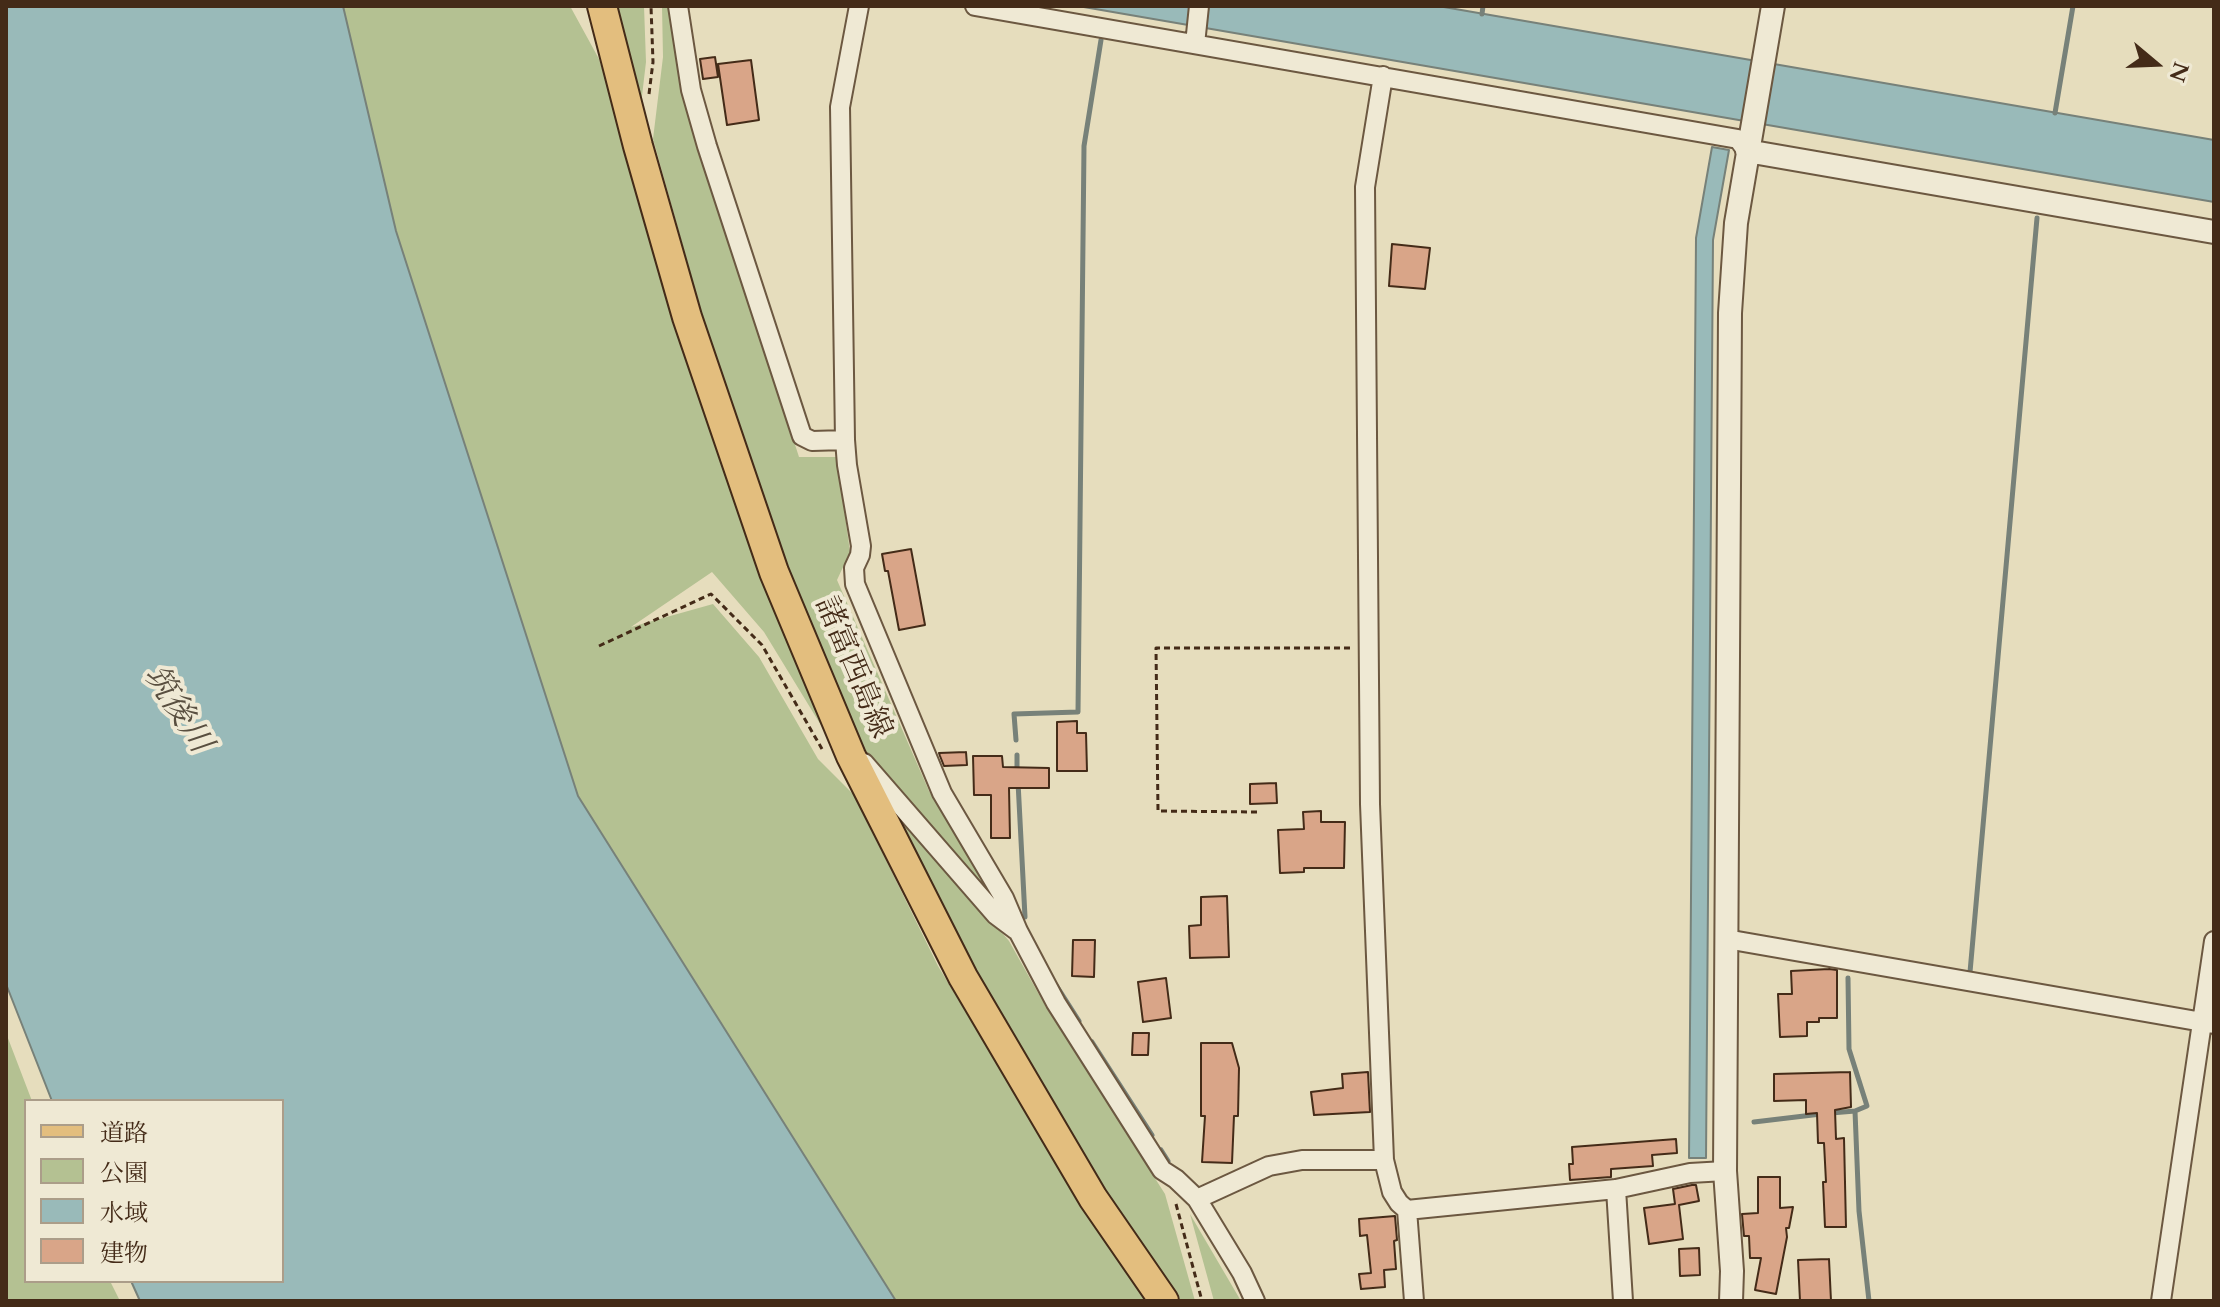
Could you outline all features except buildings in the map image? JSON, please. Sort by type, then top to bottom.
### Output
[{"type":"main road","name":"諸富西島線","points":[[602,6],[687,317],[774,572],[851,756],[963,977],[1093,1198],[1164,1301]]},
{"type":"street","points":[[678,6],[691,90],[707,146],[802,436],[812,441],[845,440]]},
{"type":"street","points":[[859,6],[840,107],[845,440],[861,546],[854,568],[855,584],[942,793],[1004,898],[1056,1003],[1162,1170],[1197,1199],[1242,1273],[1255,1301]]},
{"type":"street","points":[[975,6],[1195,37],[1383,76],[1738,139],[1747,151],[2214,232]]},
{"type":"street","points":[[1195,37],[1199,6]]},
{"type":"street","points":[[1731,1301],[1725,1171],[1730,313],[1736,223],[1773,6]]},
{"type":"street","points":[[1383,76],[1365,187],[1370,804],[1384,1160],[1392,1192],[1407,1210],[1414,1301]]},
{"type":"street","points":[[851,756],[860,758],[996,915],[1018,931]]},
{"type":"street","points":[[1726,939],[2208,1023]]},
{"type":"street","points":[[2161,1301],[2208,1023],[2214,941]]},
{"type":"street","points":[[1197,1199],[1269,1166],[1302,1160],[1384,1160]]},
{"type":"street","points":[[1407,1210],[1616,1189],[1690,1173],[1725,1171]]},
{"type":"street","points":[[1616,1189],[1623,1301]]},
{"type":"path","points":[[648,104],[653,62],[651,6]]},
{"type":"path","points":[[599,646],[711,594],[762,645],[820,747],[838,762],[851,756]]},
{"type":"path","points":[[1257,812],[1158,811],[1156,648],[1368,648]]},
{"type":"path","points":[[1176,1179],[1174,1198],[1202,1301]]},
{"type":"green space","points":[[343,6],[570,6],[599,59],[741,523],[833,745],[764,632],[712,572],[631,627],[713,604],[759,657],[818,759],[854,795],[938,966],[1085,1210],[1149,1301],[896,1301],[578,796],[396,231]]},
{"type":"green space","points":[[613,6],[644,6],[646,62],[639,121]]},
{"type":"green space","points":[[662,6],[671,6],[686,108],[799,457],[837,457],[850,552],[837,580],[929,791],[1000,907],[859,743],[785,564],[701,311],[653,139],[663,57]]},
{"type":"green space","points":[[883,793],[1009,941],[1046,1007],[1165,1194],[1195,1301],[1178,1301],[1115,1208],[980,978]]},
{"type":"green space","points":[[6,1033],[31,1099],[24,1099],[24,1283],[111,1283],[120,1301],[6,1301]]},
{"type":"green space","points":[[1190,1214],[1241,1301],[1214,1301]]},
{"type":"water","name":"筑後川","points":[[6,6],[343,6],[396,231],[578,796],[896,1301],[140,1301],[132,1283],[284,1283],[284,1099],[51,1099],[6,984]]},
{"type":"water","points":[[1078,6],[1438,6],[2214,140],[2214,202]]},
{"type":"water","points":[[1712,147],[1729,150],[1713,240],[1706,1158],[1689,1158],[1696,238]]},
{"type":"waterway","points":[[1482,14],[1483,6]]},
{"type":"waterway","points":[[2055,113],[2073,6]]},
{"type":"waterway","points":[[1016,740],[1014,714],[1078,712],[1084,146],[1101,40]]},
{"type":"waterway","points":[[1970,972],[2037,218]]},
{"type":"waterway","points":[[1017,755],[1017,772]]},
{"type":"waterway","points":[[1018,782],[1025,917]]},
{"type":"waterway","points":[[1848,978],[1849,1049],[1867,1106],[1855,1111]]},
{"type":"waterway","points":[[1056,985],[1079,1021]]},
{"type":"waterway","points":[[1092,1042],[1152,1135]]},
{"type":"waterway","points":[[1831,1113],[1855,1111],[1859,1211],[1869,1301]]},
{"type":"waterway","points":[[1754,1122],[1821,1114]]},
{"type":"waterway","points":[[1161,1150],[1168,1161]]}]
